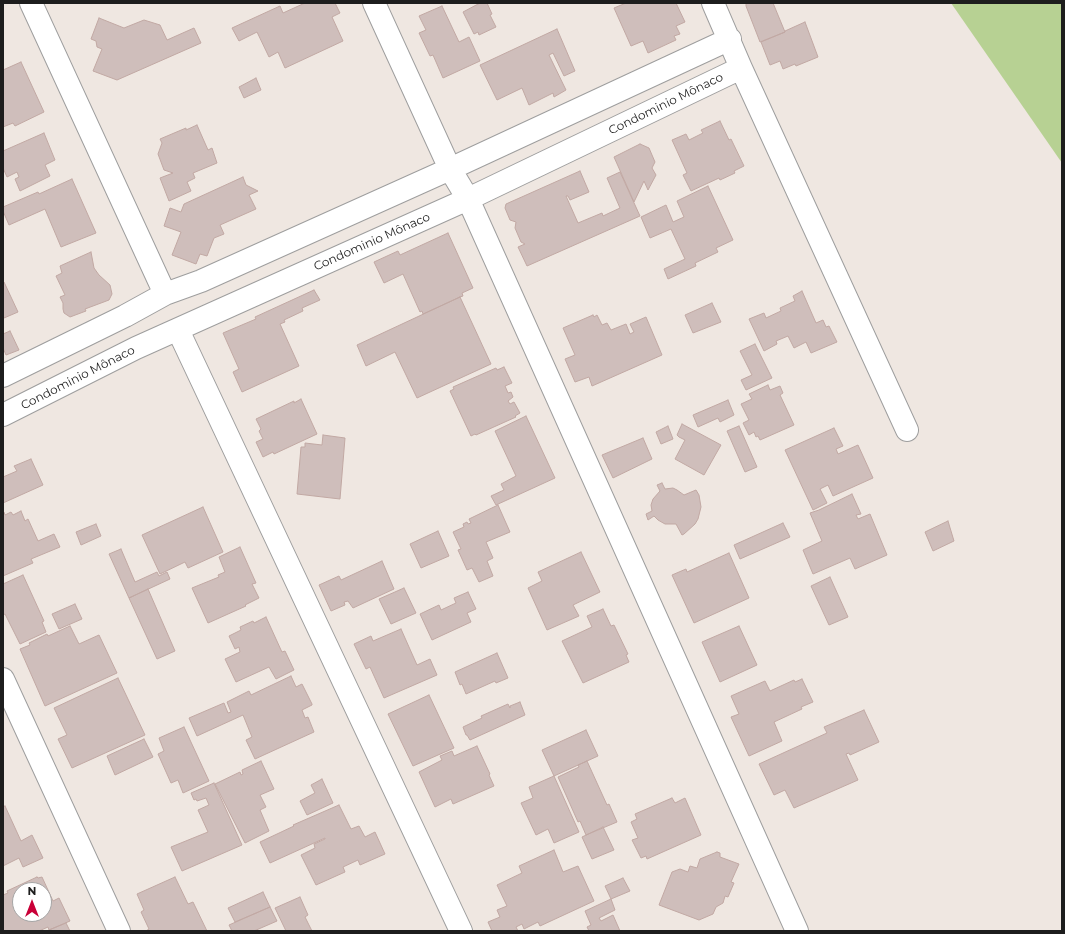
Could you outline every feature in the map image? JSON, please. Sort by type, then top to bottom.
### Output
[{"type":"street","points":[[31,3],[165,294]]},
{"type":"street","points":[[374,3],[450,169],[468,199],[796,931]]},
{"type":"street","points":[[714,3],[741,68],[907,430]]},
{"type":"street","points":[[3,376],[125,316],[165,294],[201,280],[450,169],[730,39]]},
{"type":"street","name":"Condominio Mônaco","points":[[3,415],[136,348],[217,313],[468,199],[741,68]]},
{"type":"street","points":[[201,280],[212,289],[217,302],[217,313]]},
{"type":"street","points":[[125,316],[125,331],[128,340],[136,348]]},
{"type":"street","points":[[178,330],[461,931]]},
{"type":"street","points":[[3,679],[119,931]]},
{"type":"green space","points":[[951,3],[1062,3],[1062,163]]},
{"type":"building","points":[[305,3],[335,3],[340,13],[332,17],[343,41],[285,68],[278,52],[269,57],[257,32],[239,41],[232,28],[280,6],[283,13]]},
{"type":"building","points":[[480,3],[487,3],[492,14],[490,15],[496,27],[479,35],[478,32],[474,34],[463,12]]},
{"type":"building","points":[[626,3],[676,3],[685,22],[676,26],[680,34],[674,36],[676,40],[648,53],[643,41],[631,46],[614,8]]},
{"type":"building","points":[[746,3],[773,3],[785,32],[760,42]]},
{"type":"building","points":[[442,6],[459,42],[469,37],[480,61],[443,78],[433,55],[430,56],[419,33],[426,30],[419,16]]},
{"type":"building","points":[[99,18],[124,28],[144,20],[160,25],[167,40],[194,28],[201,43],[117,80],[93,71],[102,49],[97,47],[96,41],[91,39]]},
{"type":"building","points":[[805,22],[818,57],[796,66],[795,64],[783,69],[780,61],[770,65],[761,42]]},
{"type":"building","points":[[557,29],[575,71],[564,76],[553,53],[549,55],[566,90],[554,97],[553,93],[529,105],[522,88],[497,100],[480,65]]},
{"type":"building","points":[[21,62],[44,112],[15,126],[13,123],[3,127],[3,70]]},
{"type":"building","points":[[256,78],[261,90],[244,98],[239,87]]},
{"type":"building","points":[[720,121],[729,140],[731,139],[744,166],[734,171],[735,173],[720,180],[719,178],[691,191],[683,175],[687,173],[672,140],[686,134],[689,140],[703,133],[701,130]]},
{"type":"building","points":[[197,125],[208,150],[212,148],[217,163],[193,173],[195,178],[187,182],[191,191],[169,201],[160,178],[173,173],[164,170],[158,154],[162,143],[160,139]]},
{"type":"building","points":[[44,133],[55,160],[45,165],[50,176],[20,191],[15,179],[19,177],[17,172],[7,177],[3,168],[3,151]]},
{"type":"building","points":[[640,144],[649,148],[655,162],[652,168],[656,175],[648,190],[644,181],[634,202],[614,157]]},
{"type":"building","points":[[580,171],[589,192],[570,200],[568,196],[566,196],[578,223],[602,213],[603,216],[620,208],[607,178],[620,172],[640,216],[527,266],[518,247],[525,244],[521,242],[515,228],[516,222],[510,220],[505,208],[506,204]]},
{"type":"building","points":[[243,177],[246,185],[258,191],[249,195],[256,209],[220,225],[224,234],[214,238],[207,256],[200,254],[196,264],[172,255],[181,232],[164,226],[170,208],[181,212],[184,204]]},
{"type":"building","points":[[72,179],[96,233],[61,247],[45,209],[9,225],[3,211],[3,207],[38,192],[39,194]]},
{"type":"building","points":[[708,186],[733,240],[716,248],[718,252],[695,263],[696,266],[668,279],[664,269],[685,259],[671,229],[650,238],[641,217],[666,205],[673,222],[684,217],[677,201]]},
{"type":"building","points":[[448,233],[473,288],[462,293],[463,296],[423,314],[422,311],[420,312],[403,274],[384,283],[374,262],[398,251],[400,255]]},
{"type":"building","points":[[91,252],[94,268],[110,285],[112,294],[109,300],[85,309],[86,311],[70,317],[64,313],[63,303],[60,297],[65,295],[56,276],[62,273],[60,266]]},
{"type":"building","points":[[3,282],[18,312],[4,318],[3,315]]},
{"type":"building","points":[[314,290],[320,300],[302,308],[303,311],[284,320],[285,322],[280,324],[299,366],[242,392],[233,372],[239,369],[223,333],[256,319],[255,317]]},
{"type":"building","points":[[802,291],[816,323],[823,320],[826,327],[829,326],[837,342],[811,353],[806,342],[794,348],[788,336],[776,341],[777,344],[764,351],[749,319],[764,313],[766,318],[781,311],[780,308],[795,301],[793,296]]},
{"type":"building","points":[[460,297],[491,364],[417,398],[395,352],[366,366],[357,345]]},
{"type":"building","points":[[712,303],[721,322],[693,333],[685,315]]},
{"type":"building","points":[[593,315],[594,317],[597,315],[602,325],[607,323],[611,330],[626,324],[630,334],[634,332],[630,324],[646,317],[662,355],[592,386],[589,377],[575,382],[565,359],[575,355],[563,328]]},
{"type":"building","points":[[10,331],[19,350],[6,355],[3,348],[3,334]]},
{"type":"building","points":[[755,344],[772,378],[746,390],[741,380],[752,375],[740,351]]},
{"type":"building","points":[[504,367],[512,383],[505,386],[508,393],[511,392],[513,397],[508,401],[510,404],[514,402],[520,413],[515,416],[516,417],[471,436],[450,391],[454,389],[453,387],[496,368],[497,370]]},
{"type":"building","points":[[768,385],[770,390],[780,386],[783,393],[780,395],[794,425],[760,440],[758,436],[756,437],[754,432],[749,435],[743,423],[749,420],[741,404],[752,399],[749,394]]},
{"type":"building","points":[[301,399],[317,434],[274,454],[273,452],[263,457],[256,442],[263,439],[259,431],[261,429],[256,419]]},
{"type":"building","points":[[728,400],[734,415],[720,422],[718,418],[698,427],[693,415]]},
{"type":"building","points":[[526,416],[555,478],[496,505],[491,496],[504,490],[501,484],[516,476],[495,431]]},
{"type":"building","points":[[682,424],[721,445],[704,475],[675,459],[685,440],[677,435]]},
{"type":"building","points":[[668,426],[673,439],[661,444],[656,432]]},
{"type":"building","points":[[739,426],[757,467],[745,472],[727,431]]},
{"type":"building","points":[[834,428],[843,446],[836,449],[838,454],[858,445],[873,478],[833,496],[828,485],[820,489],[827,503],[813,510],[785,450]]},
{"type":"building","points":[[323,435],[345,438],[340,499],[297,494],[301,447],[305,447],[305,443],[322,445]]},
{"type":"building","points":[[643,438],[652,459],[613,478],[602,455]]},
{"type":"building","points":[[31,459],[43,485],[3,503],[3,477],[17,471],[14,466]]},
{"type":"building","points":[[662,483],[665,489],[673,488],[684,495],[696,490],[699,495],[701,507],[698,519],[695,524],[682,535],[676,524],[665,524],[654,516],[648,520],[646,514],[652,511],[651,505],[653,499],[660,491],[657,485]]},
{"type":"building","points":[[852,494],[861,514],[856,515],[858,519],[870,514],[887,555],[855,569],[850,558],[813,574],[803,550],[822,541],[810,513]]},
{"type":"building","points":[[498,505],[510,532],[486,542],[493,558],[487,561],[493,576],[479,582],[472,568],[467,570],[458,550],[461,549],[453,532],[464,527],[463,524],[467,522],[468,524],[471,523],[469,519]]},
{"type":"building","points":[[203,507],[223,552],[188,568],[185,562],[160,574],[142,535]]},
{"type":"building","points":[[21,511],[25,521],[28,519],[38,541],[54,534],[60,547],[31,559],[33,563],[3,576],[3,512],[5,515],[11,512],[13,515]]},
{"type":"building","points":[[948,521],[954,541],[933,551],[925,532]]},
{"type":"building","points":[[783,523],[790,537],[740,559],[734,545]]},
{"type":"building","points":[[96,524],[101,536],[81,545],[76,532]]},
{"type":"building","points":[[438,531],[449,556],[421,568],[410,544]]},
{"type":"building","points":[[240,547],[256,583],[252,584],[259,598],[245,605],[246,606],[208,623],[192,588],[219,577],[218,575],[225,572],[219,557]]},
{"type":"building","points":[[121,549],[135,582],[157,572],[159,576],[167,572],[170,579],[129,598],[109,554]]},
{"type":"building","points":[[581,552],[600,592],[573,605],[579,616],[547,630],[528,588],[542,581],[538,572]]},
{"type":"building","points":[[729,553],[749,598],[694,623],[672,575],[686,569],[687,572]]},
{"type":"building","points":[[382,561],[394,589],[353,608],[348,601],[344,602],[345,605],[331,611],[319,585],[339,576],[341,580]]},
{"type":"building","points":[[23,575],[44,621],[42,622],[46,632],[20,644],[5,614],[3,615],[3,584]]},
{"type":"building","points":[[830,577],[848,617],[829,625],[811,586]]},
{"type":"building","points":[[404,588],[416,613],[391,624],[379,599]]},
{"type":"building","points":[[148,589],[175,651],[157,659],[129,598]]},
{"type":"building","points":[[468,592],[476,609],[467,613],[471,622],[432,640],[420,614],[439,605],[441,610],[456,603],[454,598]]},
{"type":"building","points":[[75,604],[82,619],[59,629],[52,614]]},
{"type":"building","points":[[603,609],[611,626],[614,625],[628,654],[626,655],[629,662],[583,683],[562,641],[592,627],[587,616]]},
{"type":"building","points":[[266,617],[282,652],[285,651],[294,670],[276,679],[269,667],[236,682],[225,659],[240,652],[239,647],[235,649],[229,636],[241,630],[240,627],[253,621],[254,623]]},
{"type":"building","points":[[70,626],[79,644],[99,635],[117,673],[45,706],[20,649],[30,645],[29,643],[47,634],[48,636]]},
{"type":"building","points":[[739,626],[757,665],[720,682],[702,642]]},
{"type":"building","points":[[401,629],[417,665],[430,659],[437,675],[384,698],[370,667],[366,669],[354,644],[371,636],[373,641]]},
{"type":"building","points":[[497,653],[508,678],[496,683],[495,681],[466,694],[462,684],[460,685],[455,672]]},
{"type":"building","points":[[291,676],[296,687],[302,684],[312,704],[302,710],[305,718],[308,717],[314,732],[255,759],[246,740],[252,737],[243,715],[197,736],[189,718],[224,703],[228,713],[231,712],[227,702],[249,691],[251,695]]},
{"type":"building","points":[[118,678],[145,735],[72,768],[58,739],[67,735],[54,708]]},
{"type":"building","points":[[802,679],[813,702],[801,707],[802,709],[774,722],[782,741],[749,756],[731,717],[739,714],[731,696],[765,681],[770,691],[794,680],[795,682]]},
{"type":"building","points":[[429,695],[454,748],[413,766],[388,714]]},
{"type":"building","points":[[520,702],[525,715],[470,740],[466,735],[463,727],[482,718],[481,716],[508,704],[510,708],[510,706]]},
{"type":"building","points":[[864,710],[879,742],[850,755],[849,753],[846,754],[858,780],[794,808],[785,790],[774,795],[759,764],[827,733],[824,727]]},
{"type":"building","points":[[184,727],[209,781],[183,793],[178,780],[171,783],[158,754],[164,751],[159,738]]},
{"type":"building","points":[[586,730],[598,756],[554,776],[542,750]]},
{"type":"building","points":[[144,739],[153,757],[115,775],[107,756]]},
{"type":"building","points":[[477,746],[494,786],[453,804],[451,799],[435,807],[419,772],[442,760],[440,756],[452,751],[454,756]]},
{"type":"building","points":[[261,761],[274,789],[260,795],[266,807],[260,810],[269,831],[245,843],[215,784],[240,772],[241,775],[243,774],[242,770]]},
{"type":"building","points":[[587,761],[607,805],[609,804],[617,822],[586,835],[580,821],[578,822],[558,777],[579,767],[578,765]]},
{"type":"building","points":[[554,776],[579,832],[554,843],[548,829],[536,835],[521,803],[533,798],[529,787]]},
{"type":"building","points":[[322,779],[333,803],[307,815],[300,801],[315,793],[311,785]]},
{"type":"building","points":[[214,783],[242,845],[182,871],[171,847],[208,832],[198,810],[209,805],[206,798],[197,801],[196,799],[194,800],[191,793]]},
{"type":"building","points":[[672,798],[675,803],[685,798],[701,835],[647,859],[646,856],[641,858],[632,840],[638,838],[631,822],[637,819],[635,814]]},
{"type":"building","points":[[339,805],[351,829],[359,826],[365,837],[375,832],[385,854],[360,865],[358,860],[343,867],[345,872],[316,885],[301,855],[315,848],[314,844],[325,838],[270,863],[260,842],[294,826],[293,825]]},
{"type":"building","points":[[5,806],[21,841],[32,835],[43,858],[23,867],[19,858],[3,866],[3,807]]},
{"type":"building","points":[[603,827],[614,850],[592,859],[582,837]]},
{"type":"building","points":[[554,850],[563,872],[578,866],[594,901],[540,926],[538,922],[524,929],[522,924],[516,927],[518,931],[492,931],[488,922],[500,917],[497,910],[507,906],[497,885],[522,873],[519,866]]},
{"type":"building","points":[[717,852],[720,853],[720,857],[739,864],[731,882],[734,883],[728,897],[725,896],[723,903],[716,907],[713,914],[699,920],[659,905],[672,872],[680,869],[688,872],[690,866],[697,868],[700,859]]},
{"type":"building","points":[[37,877],[42,877],[44,882],[26,882]]},
{"type":"building","points":[[175,877],[188,904],[193,902],[207,931],[146,931],[149,929],[141,912],[144,910],[137,894]]},
{"type":"building","points":[[623,878],[630,891],[611,899],[605,886]]},
{"type":"building","points":[[12,889],[12,922],[52,922],[52,899],[53,901],[59,898],[70,921],[49,930],[48,927],[39,931],[3,931],[3,895],[8,893],[7,891]]},
{"type":"building","points":[[263,892],[270,907],[235,922],[228,908]]},
{"type":"building","points":[[300,897],[308,915],[305,917],[312,931],[286,931],[275,908]]},
{"type":"building","points":[[611,899],[615,910],[599,918],[601,921],[613,915],[620,931],[589,931],[587,927],[591,925],[585,911]]},
{"type":"building","points":[[270,907],[277,921],[254,931],[232,931],[229,925]]},
{"type":"building","points":[[66,923],[70,931],[47,931],[49,930]]}]
